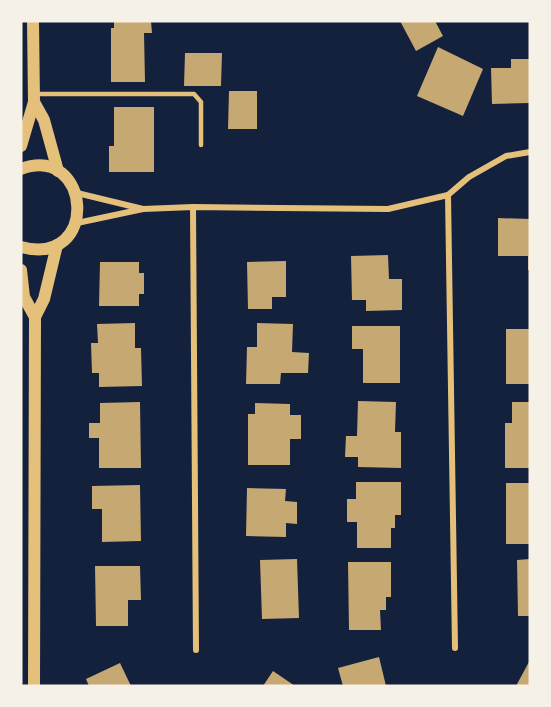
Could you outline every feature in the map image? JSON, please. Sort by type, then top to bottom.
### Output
[{"type":"main road","points":[[21,146],[34,98],[33,21]]},
{"type":"main road","points":[[34,98],[44,120],[58,171]]},
{"type":"main road","points":[[21,169],[48,166],[58,171],[69,180],[76,193],[79,207],[76,223],[69,236],[57,245],[44,250],[21,247]]},
{"type":"main road","points":[[34,686],[35,317],[44,299],[57,245]]},
{"type":"main road","points":[[21,270],[24,297],[35,317]]},
{"type":"street","points":[[76,223],[143,209],[194,207],[388,209],[448,195],[469,177],[506,156],[530,152]]},
{"type":"street","points":[[76,193],[143,209]]},
{"type":"street","points":[[448,195],[455,648]]},
{"type":"street","points":[[194,207],[195,650]]},
{"type":"lane","points":[[34,98],[194,94],[201,102],[201,145]]},
{"type":"building","points":[[114,21],[151,21],[152,33],[144,33],[145,82],[111,82],[111,28],[114,28]]},
{"type":"building","points":[[400,21],[435,21],[443,36],[416,51]]},
{"type":"building","points":[[438,47],[483,69],[463,116],[417,96]]},
{"type":"building","points":[[185,53],[222,53],[221,86],[184,86]]},
{"type":"building","points":[[511,59],[530,59],[530,103],[492,104],[491,68],[511,68]]},
{"type":"building","points":[[229,91],[257,91],[257,129],[228,129]]},
{"type":"building","points":[[114,107],[154,107],[154,172],[109,172],[109,146],[114,146]]},
{"type":"building","points":[[498,218],[530,219],[530,270],[528,270],[528,256],[498,256]]},
{"type":"building","points":[[388,255],[389,279],[402,279],[402,310],[366,311],[366,300],[352,300],[351,256]]},
{"type":"building","points":[[286,261],[286,297],[272,297],[272,309],[248,309],[247,262]]},
{"type":"building","points":[[100,262],[139,262],[139,273],[144,273],[144,294],[139,294],[139,306],[99,306]]},
{"type":"building","points":[[135,323],[135,348],[141,348],[142,386],[99,387],[99,373],[92,373],[91,343],[98,343],[97,324]]},
{"type":"building","points":[[257,323],[293,324],[292,352],[309,353],[308,373],[281,373],[280,384],[246,384],[247,347],[257,347]]},
{"type":"building","points":[[352,326],[400,326],[400,383],[363,383],[363,349],[352,349]]},
{"type":"building","points":[[506,329],[530,329],[530,384],[506,384]]},
{"type":"building","points":[[358,401],[396,402],[395,432],[401,432],[401,468],[358,467],[358,457],[345,457],[346,436],[357,436]]},
{"type":"building","points":[[140,402],[141,468],[99,468],[99,438],[89,438],[89,423],[100,423],[100,403]]},
{"type":"building","points":[[512,402],[530,402],[530,468],[505,468],[505,423],[512,423]]},
{"type":"building","points":[[255,403],[290,404],[290,415],[301,415],[301,439],[290,439],[290,465],[248,465],[248,414],[255,414]]},
{"type":"building","points":[[356,482],[401,482],[401,515],[395,515],[395,528],[391,528],[391,548],[357,548],[357,522],[347,522],[347,499],[356,499]]},
{"type":"building","points":[[506,483],[530,483],[530,544],[506,544]]},
{"type":"building","points":[[140,485],[141,541],[102,542],[102,509],[92,509],[92,486]]},
{"type":"building","points":[[247,488],[286,489],[285,501],[297,502],[297,524],[286,523],[286,537],[246,536]]},
{"type":"building","points":[[297,559],[299,618],[262,619],[260,560]]},
{"type":"building","points":[[530,559],[530,616],[518,616],[517,560]]},
{"type":"building","points":[[348,562],[391,562],[391,597],[386,597],[386,610],[380,610],[381,630],[349,630]]},
{"type":"building","points":[[95,566],[140,566],[141,600],[128,600],[128,626],[96,626]]},
{"type":"building","points":[[379,657],[386,686],[343,686],[338,668]]},
{"type":"building","points":[[530,660],[530,686],[516,686]]},
{"type":"building","points":[[120,663],[131,686],[89,686],[86,679]]},
{"type":"building","points":[[273,671],[295,686],[263,686]]}]
